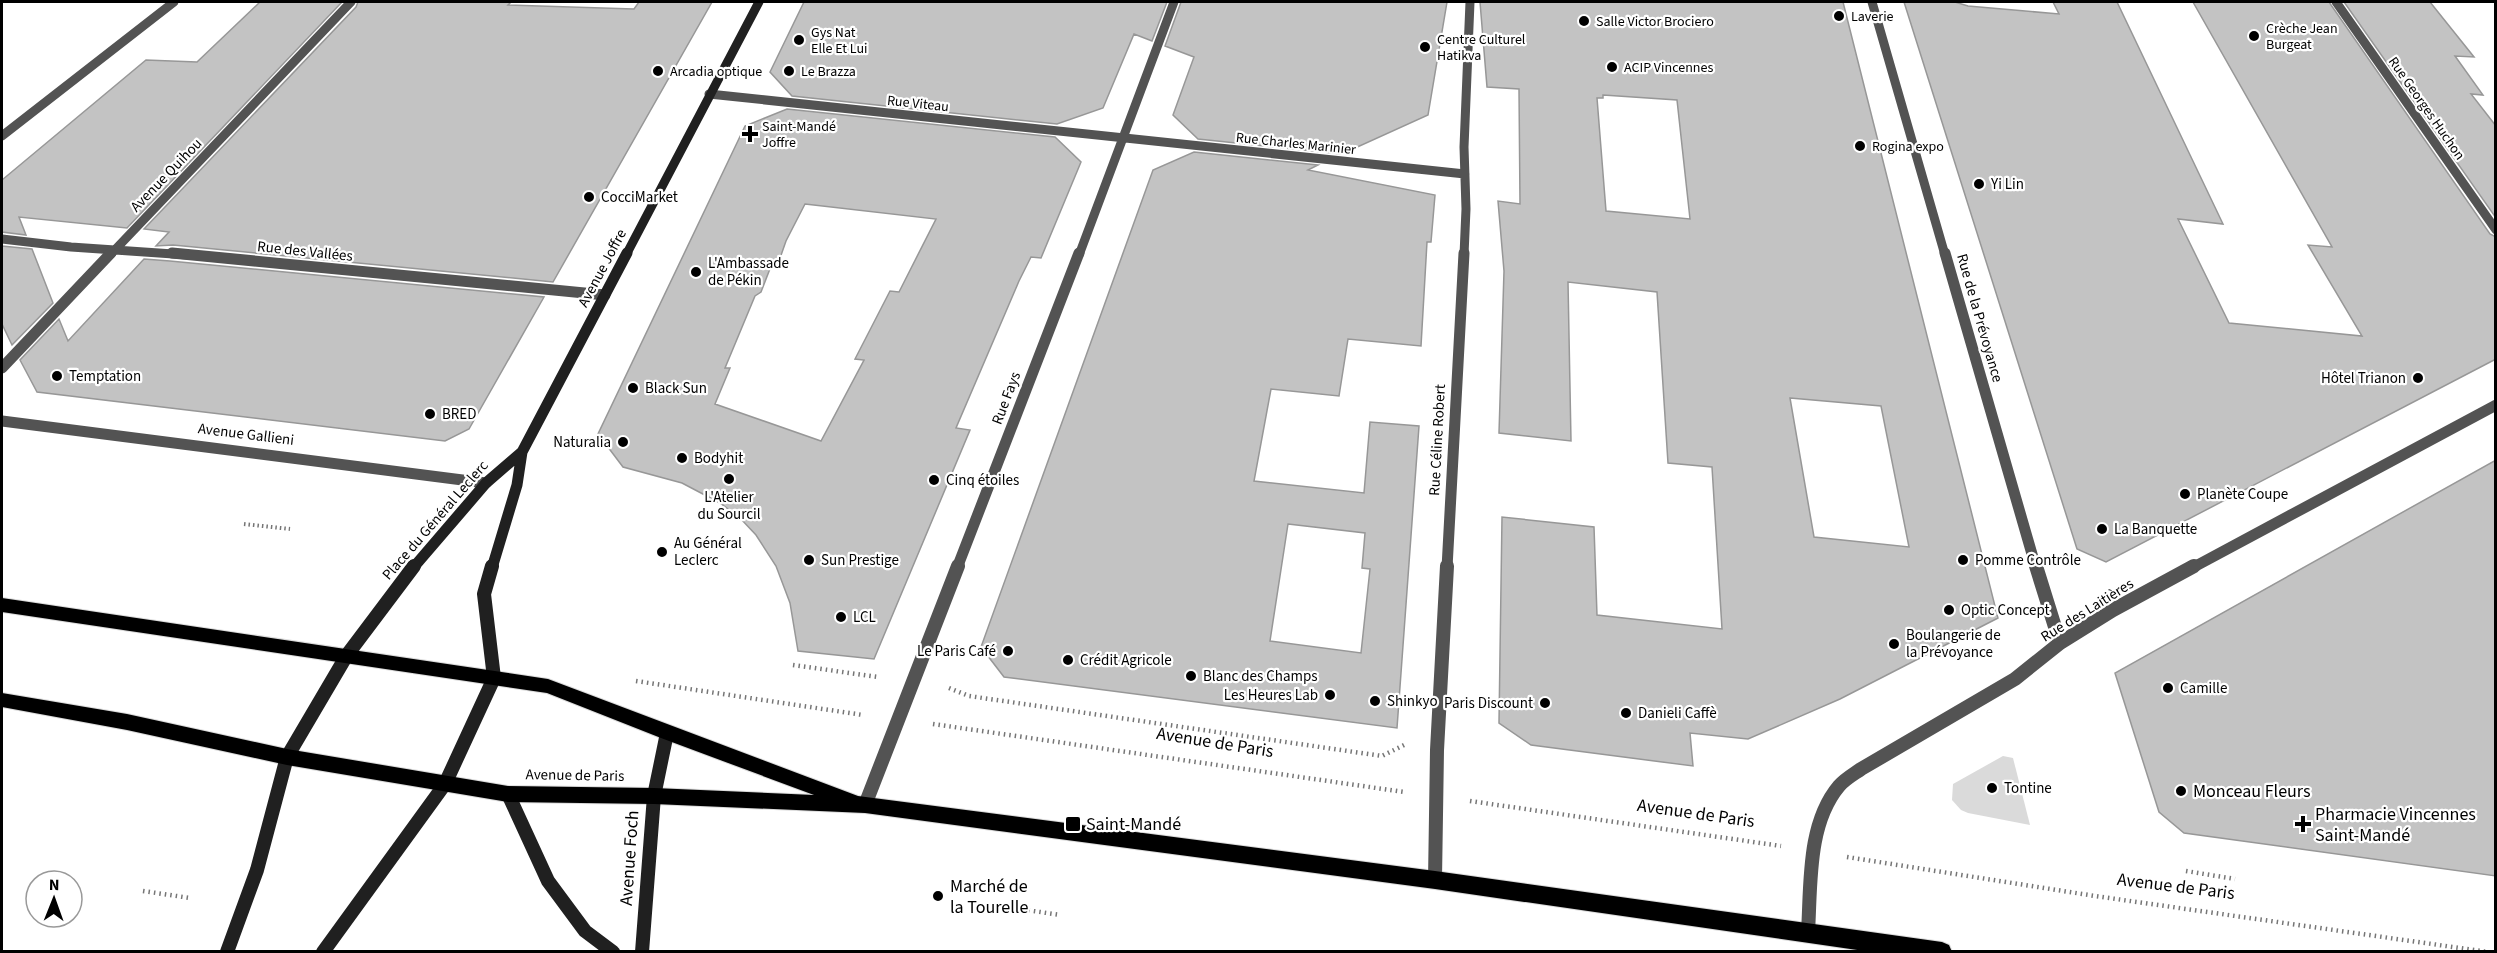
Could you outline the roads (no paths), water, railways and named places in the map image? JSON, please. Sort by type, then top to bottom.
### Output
[{"type":"main road","name":"Avenue Joffre","points":[[522,452],[759,2]]},
{"type":"main road","name":"Place du Général Leclerc","points":[[227,951],[257,870],[287,757],[347,655],[401,582],[486,483],[522,452]]},
{"type":"main road","points":[[323,951],[445,784],[494,678],[484,594],[516,485],[522,452]]},
{"type":"main road","points":[[2,605],[347,655]]},
{"type":"main road","name":"Avenue de Paris","points":[[347,655],[548,686],[668,733],[866,805]]},
{"type":"main road","points":[[2,700],[127,722],[287,757]]},
{"type":"main road","name":"Avenue Foch","points":[[642,951],[654,796],[668,733]]},
{"type":"main road","name":"Avenue de Paris","points":[[287,757],[508,794],[654,796],[866,805],[1435,880],[1942,951]]},
{"type":"main road","points":[[508,794],[548,880],[585,930],[613,951]]},
{"type":"street","points":[[2,136],[174,2]]},
{"type":"street","name":"Avenue Quihou","points":[[2,368],[351,2]]},
{"type":"street","name":"Rue Fays","points":[[866,805],[1124,138],[1174,2]]},
{"type":"street","name":"Rue Céline Robert","points":[[1435,880],[1436,796],[1466,209],[1464,174],[1470,2]]},
{"type":"street","name":"Rue de la Prévoyance","points":[[1872,2],[2044,596],[2060,643]]},
{"type":"street","name":"Rue Georges Huchon","points":[[2336,2],[2496,230]]},
{"type":"street","name":"Rue Viteau","points":[[709,94],[1124,138]]},
{"type":"street","name":"Rue Charles Marinier","points":[[1124,138],[1464,174]]},
{"type":"street","name":"Rue des Vallées","points":[[2,239],[605,295]]},
{"type":"street","name":"Rue des Laitières","points":[[1809,932],[1814,851],[1825,810],[1839,786],[1861,769],[2015,679],[2060,643],[2113,610],[2496,405]]},
{"type":"street","name":"Avenue Gallieni","points":[[2,421],[486,483]]},
{"type":"place","name":"Laverie","points":[[1839,16]]},
{"type":"place","name":"Salle Victor Brociero","points":[[1584,21]]},
{"type":"place","name":"Crèche Jean Burgeat","points":[[2254,36]]},
{"type":"place","name":"Gys Nat Elle Et Lui","points":[[799,40]]},
{"type":"place","name":"Centre Culturel Hatikva","points":[[1425,47]]},
{"type":"place","name":"ACIP Vincennes","points":[[1612,67]]},
{"type":"place","name":"Arcadia optique","points":[[658,71]]},
{"type":"place","name":"Le Brazza","points":[[789,71]]},
{"type":"place","name":"Saint-Mandé Joffre","points":[[750,134]]},
{"type":"place","name":"Rogina expo","points":[[1860,146]]},
{"type":"place","name":"Yi Lin","points":[[1979,184]]},
{"type":"place","name":"CocciMarket","points":[[589,197]]},
{"type":"place","name":"L'Ambassade de Pékin","points":[[696,272]]},
{"type":"place","name":"Temptation","points":[[57,376]]},
{"type":"place","name":"Hôtel Trianon","points":[[2418,378]]},
{"type":"place","name":"Black Sun","points":[[633,388]]},
{"type":"place","name":"BRED","points":[[430,414]]},
{"type":"place","name":"Naturalia","points":[[623,442]]},
{"type":"place","name":"Bodyhit","points":[[682,458]]},
{"type":"place","name":"L'Atelier du Sourcil","points":[[729,479]]},
{"type":"place","name":"Cinq étoiles","points":[[934,480]]},
{"type":"place","name":"Planète Coupe","points":[[2185,494]]},
{"type":"place","name":"La Banquette","points":[[2102,529]]},
{"type":"place","name":"Au Général Leclerc","points":[[662,552]]},
{"type":"place","name":"Sun Prestige","points":[[809,560]]},
{"type":"place","name":"Pomme Contrôle","points":[[1963,560]]},
{"type":"place","name":"Optic Concept","points":[[1949,610]]},
{"type":"place","name":"LCL","points":[[841,617]]},
{"type":"place","name":"Boulangerie de la Prévoyance","points":[[1894,644]]},
{"type":"place","name":"Le Paris Café","points":[[1008,651]]},
{"type":"place","name":"Crédit Agricole","points":[[1068,660]]},
{"type":"place","name":"Blanc des Champs","points":[[1191,676]]},
{"type":"place","name":"Camille","points":[[2168,688]]},
{"type":"place","name":"Les Heures Lab","points":[[1330,695]]},
{"type":"place","name":"Shinkyo","points":[[1375,701]]},
{"type":"place","name":"Paris Discount","points":[[1545,703]]},
{"type":"place","name":"Danieli Caffè","points":[[1626,713]]},
{"type":"place","name":"Tontine","points":[[1992,788]]},
{"type":"place","name":"Monceau Fleurs","points":[[2181,791]]},
{"type":"place","name":"Saint-Mandé","points":[[1073,824]]},
{"type":"place","name":"Pharmacie Vincennes Saint-Mandé","points":[[2303,824]]},
{"type":"place","name":"Marché de la Tourelle","points":[[938,896]]}]
